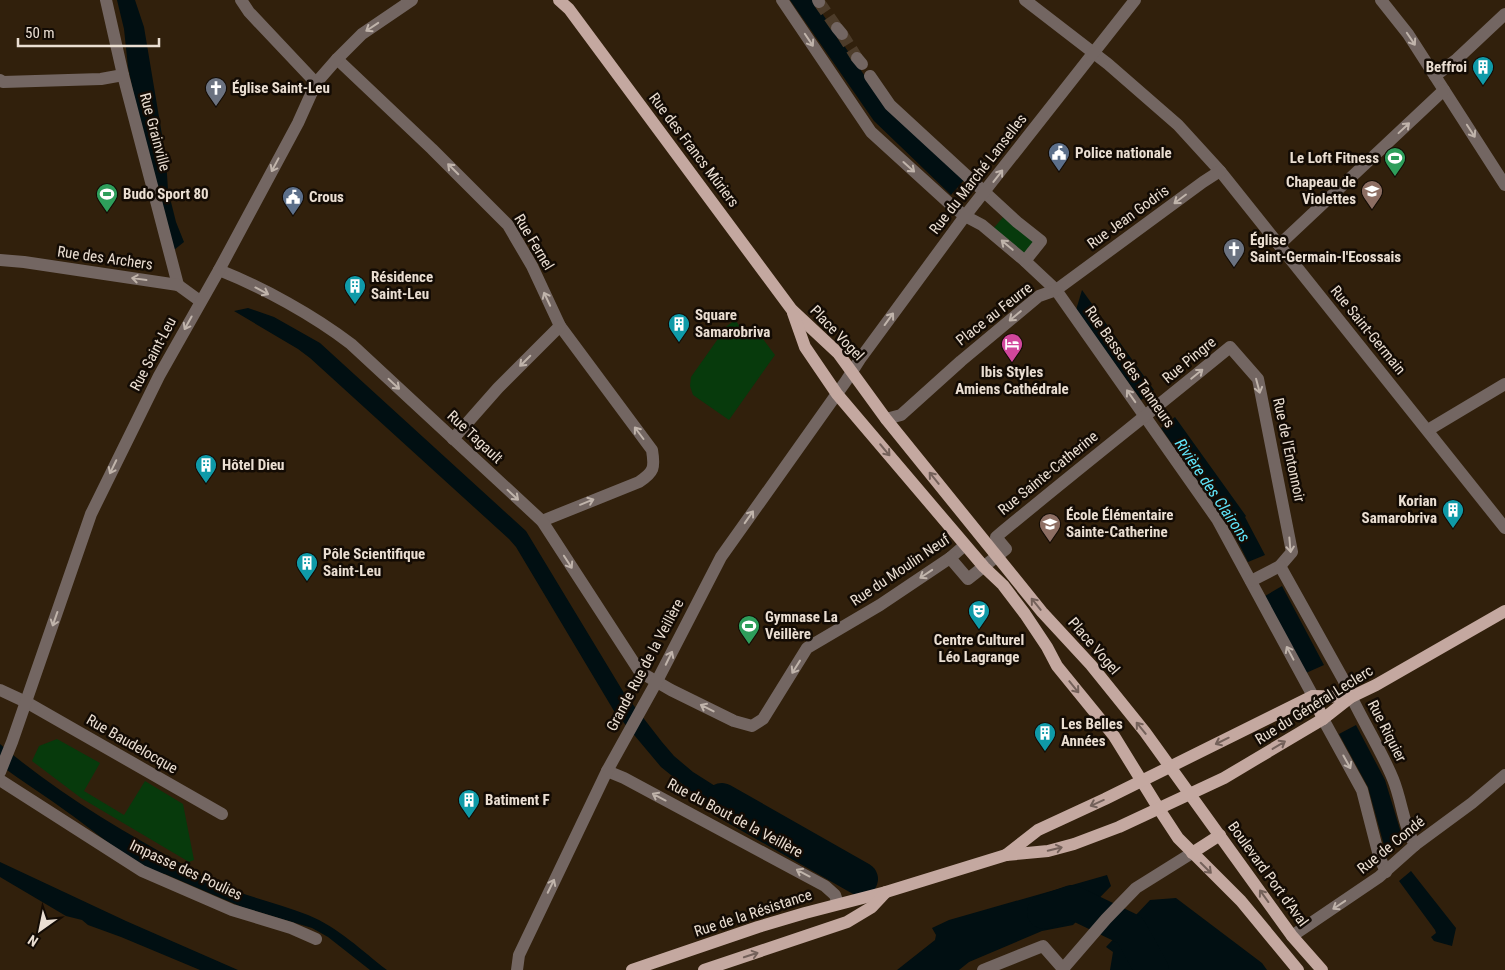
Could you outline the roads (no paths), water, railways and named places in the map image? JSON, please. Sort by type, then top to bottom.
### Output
[{"type":"main road","name":"Rue des Francs Mûriers","points":[[559,0],[567,5],[792,310]]},
{"type":"main road","name":"Place Vogel","points":[[792,310],[838,353],[886,419],[1042,612],[1091,665],[1171,766],[1190,794]]},
{"type":"main road","name":"Place Vogel","points":[[792,310],[805,347],[837,394],[984,567],[1003,585],[1047,647],[1056,666],[1114,736],[1158,809]]},
{"type":"main road","name":"Rue du Général Leclerc","points":[[1158,809],[1224,778],[1323,719],[1351,697],[1383,681],[1505,611]]},
{"type":"main road","name":"Rue du Général Leclerc","points":[[1141,781],[1313,696]]},
{"type":"main road","points":[[1323,719],[1313,696],[1351,697]]},
{"type":"main road","name":"Rue de la Résistance","points":[[1006,855],[1038,830],[1141,781]]},
{"type":"main road","name":"Boulevard Port d'Aval","points":[[1190,794],[1292,936],[1322,970]]},
{"type":"main road","name":"Rue de la Résistance","points":[[632,970],[758,927],[886,892],[1006,855],[1048,851],[1074,844],[1119,827],[1158,809]]},
{"type":"main road","points":[[1158,809],[1178,838],[1241,901],[1298,970]]},
{"type":"main road","points":[[1192,853],[1220,835]]},
{"type":"main road","name":"Rue de la Résistance","points":[[704,970],[848,922],[872,907],[886,892]]},
{"type":"street","name":"Rue Grainville","points":[[106,0],[123,75],[178,285]]},
{"type":"street","points":[[241,0],[249,12],[316,83]]},
{"type":"street","name":"Rue Saint-Leu","points":[[1,774],[90,514],[159,376],[219,270],[298,123],[316,83],[336,59],[362,34],[412,0]]},
{"type":"street","name":"Place au Feurre","points":[[782,0],[871,132],[950,204],[965,216],[982,225],[1056,290],[1039,296],[961,361],[901,415],[886,419]]},
{"type":"street","name":"Rue Saint-Germain","points":[[1025,0],[1094,52],[1178,125],[1220,172],[1505,528]]},
{"type":"street","name":"Rue du Marché Lanselles","points":[[837,394],[860,359],[965,216],[1135,0]]},
{"type":"street","points":[[1381,0],[1408,34],[1505,184]]},
{"type":"street","points":[[1436,76],[1505,14]]},
{"type":"street","name":"Rue Fernel","points":[[336,59],[432,149],[508,225],[532,266],[560,326],[652,450],[654,465],[649,475],[639,482],[542,521]]},
{"type":"street","points":[[0,80],[3,82],[101,79],[123,75]]},
{"type":"street","points":[[870,76],[890,105],[1041,241],[1025,261]]},
{"type":"street","points":[[1279,245],[1444,90]]},
{"type":"street","name":"Rue Jean Godris","points":[[1056,290],[1220,172]]},
{"type":"street","name":"Rue des Archers","points":[[0,260],[178,285],[200,301]]},
{"type":"street","name":"Rue Tagault","points":[[219,270],[325,325],[351,344],[542,521],[640,672],[670,690],[734,721],[752,726]]},
{"type":"street","name":"Rue Basse des Tanneurs","points":[[1056,290],[1146,416],[1216,519],[1313,696]]},
{"type":"street","points":[[454,439],[498,388],[560,326]]},
{"type":"street","name":"Rue Pingre","points":[[1146,416],[1230,347]]},
{"type":"street","name":"Rue de l'Entonnoir","points":[[1230,347],[1258,379],[1292,552],[1280,566]]},
{"type":"street","points":[[1428,430],[1505,384]]},
{"type":"street","name":"Grande Rue de la Veillère","points":[[517,970],[519,954],[607,771],[657,681],[721,557],[837,394]]},
{"type":"street","name":"Rue Sainte-Catherine","points":[[997,556],[1006,549],[996,537],[1086,462],[1146,416]]},
{"type":"street","name":"Rue du Moulin Neuf","points":[[752,726],[763,719],[807,648],[880,606],[950,558],[965,545]]},
{"type":"street","points":[[950,558],[968,579],[997,556]]},
{"type":"street","points":[[1251,581],[1280,566]]},
{"type":"street","name":"Rue Riquier","points":[[1280,566],[1344,679],[1351,697],[1394,780],[1409,834],[1415,845]]},
{"type":"street","name":"Rue Baudelocque","points":[[0,690],[26,702],[222,814]]},
{"type":"street","points":[[1323,719],[1362,790],[1380,856],[1383,875]]},
{"type":"street","name":"Rue du Bout de la Veillère","points":[[607,771],[624,778],[826,886],[835,895],[838,904]]},
{"type":"street","name":"Impasse des Poulies","points":[[1,774],[142,871],[232,910],[291,928],[316,939]]},
{"type":"street","name":"Rue de Condé","points":[[1292,936],[1383,875],[1415,845],[1472,803],[1505,775]]},
{"type":"street","points":[[983,970],[1043,946],[1063,969],[1136,888],[1192,853]]},
{"type":"water","points":[[117,0],[135,0],[144,27],[166,159],[168,190],[176,222],[184,242],[174,250],[147,157],[128,67],[124,29]]},
{"type":"water","points":[[790,0],[813,0],[886,107],[964,180],[951,195],[874,121]]},
{"type":"water","points":[[1082,290],[1154,390],[1141,400],[1076,310]]},
{"type":"water","points":[[248,308],[274,317],[320,343],[526,531],[624,693],[662,742],[674,756],[693,772],[723,791],[768,815],[759,830],[692,792],[661,767],[614,711],[516,547],[509,539],[310,358],[234,311]]},
{"type":"water","name":"Rivière des Clairons","points":[[1175,417],[1246,516],[1265,555],[1248,562],[1232,530],[1161,428]]},
{"type":"water","points":[[1282,586],[1324,665],[1306,673],[1265,596]]},
{"type":"water","points":[[1356,725],[1385,780],[1402,836],[1385,849],[1368,787],[1339,734]]},
{"type":"water","points":[[0,744],[21,762],[66,794],[136,838],[213,882],[293,909],[319,920],[340,933],[387,970],[370,970],[328,937],[312,928],[242,907],[144,866],[0,765]]},
{"type":"water","points":[[788,827],[869,874],[855,882],[781,841]]},
{"type":"water","points":[[0,862],[126,921],[238,970],[200,970],[88,925],[82,920],[66,916],[0,877]]},
{"type":"water","points":[[1411,871],[1456,928],[1452,946],[1434,941],[1431,937],[1436,933],[1435,930],[1399,881]]},
{"type":"water","points":[[1107,875],[1111,886],[1073,925],[1042,931],[969,962],[959,970],[897,970],[935,940],[936,935],[932,928],[949,920]]},
{"type":"water","points":[[1176,898],[1262,963],[1267,970],[1110,970],[1113,952],[1106,947],[1150,900]]},
{"type":"waterway","points":[[722,800],[861,879]]},
{"type":"waterway","points":[[1044,912],[1072,902],[1130,930],[1152,970]]},
{"type":"tunnel","points":[[819,2],[837,28]]},
{"type":"tunnel","points":[[842,34],[857,58]]},
{"type":"place","name":"Beffroi","points":[[1483,86]]},
{"type":"place","name":"Église Saint-Leu","points":[[216,107]]},
{"type":"place","name":"Police nationale","points":[[1059,172]]},
{"type":"place","name":"Le Loft Fitness","points":[[1395,177]]},
{"type":"place","name":"Chapeau de Violettes","points":[[1372,210]]},
{"type":"place","name":"Budo Sport 80","points":[[107,213]]},
{"type":"place","name":"Crous","points":[[293,216]]},
{"type":"place","name":"Église Saint-Germain-l'Ecossais","points":[[1234,268]]},
{"type":"place","name":"Résidence Saint-Leu","points":[[355,305]]},
{"type":"place","name":"Square Samarobriva","points":[[679,343]]},
{"type":"place","name":"Ibis Styles Amiens Cathédrale","points":[[1012,363]]},
{"type":"place","name":"Hôtel Dieu","points":[[206,484]]},
{"type":"place","name":"Korian Samarobriva","points":[[1453,529]]},
{"type":"place","name":"École Élémentaire Sainte-Catherine","points":[[1050,543]]},
{"type":"place","name":"Pôle Scientifique Saint-Leu","points":[[307,582]]},
{"type":"place","name":"Centre Culturel Léo Lagrange","points":[[979,630]]},
{"type":"place","name":"Gymnase La Veillère","points":[[749,645]]},
{"type":"place","name":"Les Belles Années","points":[[1045,752]]},
{"type":"place","name":"Batiment F","points":[[469,819]]}]
